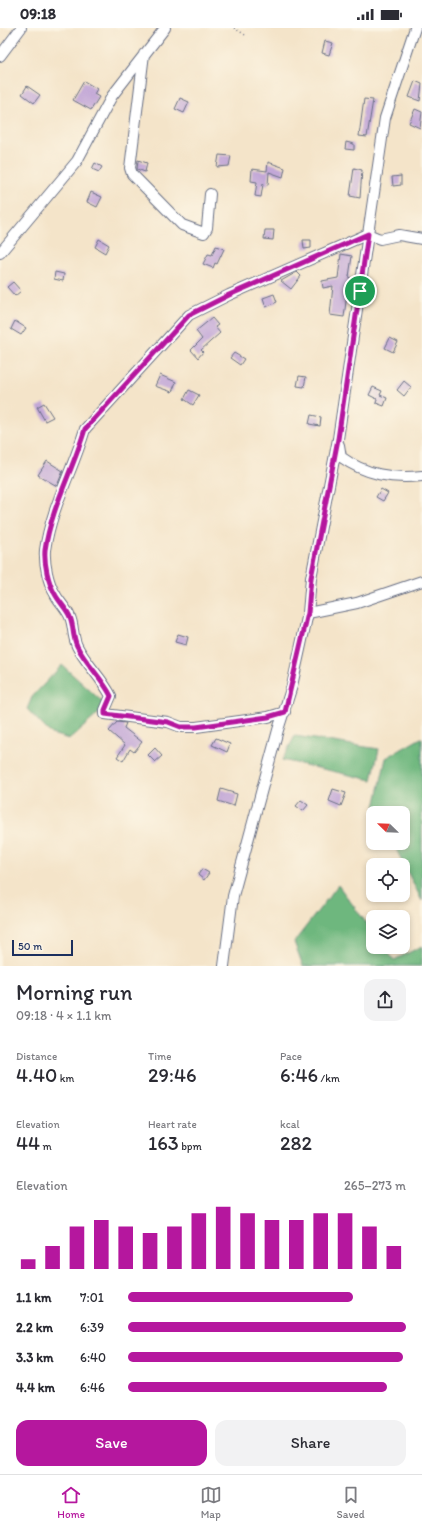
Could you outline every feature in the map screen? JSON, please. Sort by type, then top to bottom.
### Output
[{"type":"street","points":[[0,56],[21,28]]},
{"type":"street","points":[[0,253],[77,160],[112,96],[166,28]]},
{"type":"street","points":[[224,966],[233,896],[278,730],[285,712],[308,613],[311,578],[338,439],[384,118],[415,28]]},
{"type":"street","points":[[144,54],[130,168],[132,174],[182,225],[200,233],[204,233],[206,228],[210,194]]},
{"type":"street","points":[[285,712],[268,717],[196,727],[181,727],[168,722],[105,714],[105,710],[111,696],[78,647],[72,631],[70,617],[54,593],[50,583],[45,551],[63,487],[78,453],[85,429],[189,315],[229,295],[368,234],[380,239],[399,235],[422,239]]},
{"type":"street","points":[[338,439],[341,457],[361,470],[388,477],[422,476]]},
{"type":"street","points":[[308,613],[357,603],[422,582]]},
{"type":"path","points":[[234,28],[247,36]]},
{"type":"green space","points":[[62,665],[107,706],[70,739],[51,734],[27,709],[32,697]]},
{"type":"green space","points":[[295,736],[379,749],[372,780],[282,760]]},
{"type":"green space","points":[[422,738],[422,901],[410,877],[410,858],[400,858],[396,850],[410,850],[410,806],[375,806],[386,758]]},
{"type":"green space","points":[[338,885],[366,923],[366,954],[389,954],[394,960],[406,954],[410,954],[410,952],[422,946],[422,966],[303,966],[294,942]]},
{"type":"building","points":[[325,41],[333,43],[329,55],[322,53]]},
{"type":"building","points":[[84,81],[97,89],[94,94],[99,97],[91,110],[73,100]]},
{"type":"building","points":[[415,81],[422,84],[420,101],[409,97]]},
{"type":"building","points":[[27,86],[40,95],[34,103],[22,94]]},
{"type":"building","points":[[180,98],[189,102],[184,113],[175,109]]},
{"type":"building","points":[[364,99],[373,100],[367,137],[359,136]]},
{"type":"building","points":[[415,109],[422,112],[420,128],[409,123]]},
{"type":"building","points":[[346,142],[354,144],[354,150],[345,149]]},
{"type":"building","points":[[219,155],[231,156],[229,166],[217,167]]},
{"type":"building","points":[[138,160],[147,163],[145,172],[137,169]]},
{"type":"building","points":[[268,162],[285,168],[283,177],[269,172],[268,185],[263,184],[261,197],[255,196],[257,182],[251,181],[252,169],[267,171]]},
{"type":"building","points":[[95,163],[102,167],[99,172],[92,169]]},
{"type":"building","points":[[354,168],[362,170],[360,198],[350,196]]},
{"type":"building","points":[[401,176],[401,185],[393,186],[392,177]]},
{"type":"building","points":[[91,192],[102,197],[97,207],[87,202]]},
{"type":"building","points":[[265,230],[274,230],[273,240],[264,239]]},
{"type":"building","points":[[99,239],[109,245],[105,253],[95,247]]},
{"type":"building","points":[[303,240],[311,240],[311,248],[304,249]]},
{"type":"building","points":[[216,246],[224,249],[217,264],[215,263],[213,268],[203,264],[208,254],[212,255]]},
{"type":"building","points":[[341,254],[352,256],[349,277],[350,286],[348,286],[344,317],[330,315],[333,286],[323,288],[322,281],[338,278]]},
{"type":"building","points":[[55,272],[64,274],[63,281],[54,279]]},
{"type":"building","points":[[297,272],[301,276],[291,289],[281,281]]},
{"type":"building","points":[[13,282],[21,291],[15,296],[7,287]]},
{"type":"building","points":[[274,294],[277,302],[266,307],[263,298]]},
{"type":"building","points":[[212,318],[218,325],[215,327],[220,333],[201,350],[203,352],[198,358],[191,350],[202,339],[196,331]]},
{"type":"building","points":[[15,321],[26,328],[21,335],[11,329]]},
{"type":"building","points":[[390,338],[398,342],[393,352],[385,348]]},
{"type":"building","points":[[234,353],[244,359],[240,365],[230,358]]},
{"type":"building","points":[[160,375],[176,382],[172,392],[155,386]]},
{"type":"building","points":[[299,376],[306,377],[304,387],[297,386]]},
{"type":"building","points":[[404,381],[411,387],[404,396],[397,390]]},
{"type":"building","points":[[373,387],[382,391],[380,395],[387,398],[384,406],[376,403],[377,399],[369,395]]},
{"type":"building","points":[[189,390],[199,395],[193,405],[184,399]]},
{"type":"building","points":[[44,403],[53,417],[45,421],[37,407]]},
{"type":"building","points":[[311,415],[321,417],[320,426],[309,424]]},
{"type":"building","points":[[47,461],[63,471],[57,486],[38,475]]},
{"type":"building","points":[[381,489],[388,493],[383,501],[376,497]]},
{"type":"building","points":[[178,634],[188,637],[186,645],[175,642]]},
{"type":"building","points":[[117,722],[126,723],[124,728],[142,742],[134,752],[130,749],[123,761],[117,757],[125,745],[109,731]]},
{"type":"building","points":[[216,738],[230,744],[227,752],[212,745]]},
{"type":"building","points":[[155,748],[162,756],[155,762],[148,755]]},
{"type":"building","points":[[221,789],[237,794],[234,806],[218,801]]},
{"type":"building","points":[[333,789],[346,793],[341,806],[329,801]]},
{"type":"building","points":[[301,800],[308,805],[303,811],[296,806]]},
{"type":"building","points":[[202,869],[209,873],[204,880],[198,875]]},
{"type":"route","points":[[368,234],[360,291],[338,439],[311,578],[308,613],[285,712],[268,717],[196,727],[181,727],[168,722],[105,714],[104,712],[111,696],[78,647],[72,631],[70,617],[54,593],[50,583],[45,551],[63,487],[78,453],[85,429],[189,315],[229,295],[368,234]]}]
